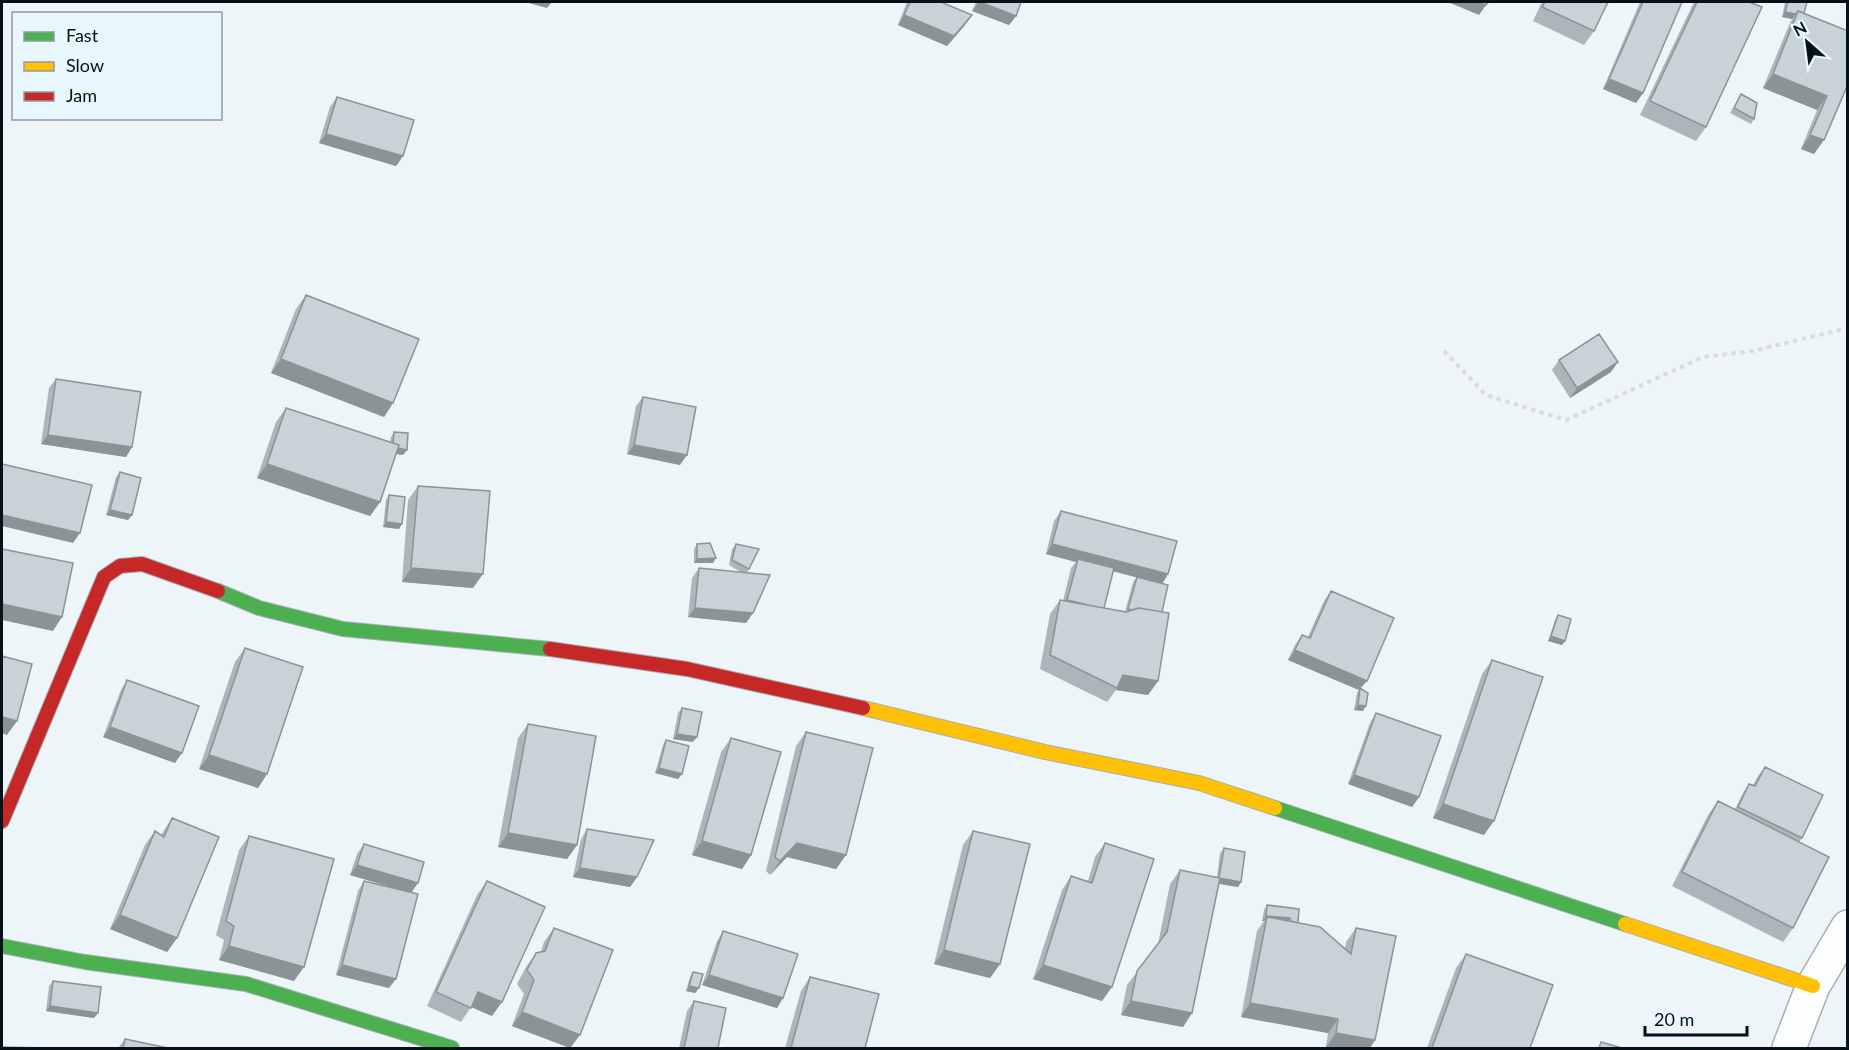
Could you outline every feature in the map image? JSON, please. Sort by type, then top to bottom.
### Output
[{"type":"street","points":[[2,821],[104,578],[120,566],[142,564],[206,586],[259,608],[343,629],[572,651],[687,669],[900,716],[1045,752],[1199,783],[1813,986]]},
{"type":"street","points":[[1788,1048],[1813,986],[1848,927]]},
{"type":"street","points":[[2,946],[85,962],[246,984],[453,1048]]},
{"type":"path","points":[[1444,351],[1486,395],[1566,420],[1703,357],[1754,351],[1848,328]]},
{"type":"building","points":[[910,2],[941,2],[972,15],[954,36],[904,15]]},
{"type":"building","points":[[980,2],[1021,2],[1016,16]]},
{"type":"building","points":[[1545,2],[1608,2],[1594,31],[1542,7]]},
{"type":"building","points":[[1643,2],[1682,2],[1643,93],[1609,79]]},
{"type":"building","points":[[1697,2],[1749,2],[1762,7],[1706,127],[1650,101]]},
{"type":"building","points":[[1788,2],[1807,2],[1804,13],[1785,12]]},
{"type":"building","points":[[1798,11],[1848,31],[1848,84],[1824,140],[1810,135],[1827,96],[1773,74]]},
{"type":"building","points":[[1741,94],[1757,103],[1754,119],[1734,108]]},
{"type":"building","points":[[337,97],[414,120],[403,156],[326,134]]},
{"type":"building","points":[[306,295],[419,339],[393,403],[281,359]]},
{"type":"building","points":[[1599,334],[1618,362],[1577,388],[1559,360]]},
{"type":"building","points":[[56,379],[141,392],[132,447],[48,435]]},
{"type":"building","points":[[643,397],[696,407],[687,455],[634,445]]},
{"type":"building","points":[[286,408],[399,445],[380,502],[267,464]]},
{"type":"building","points":[[394,432],[408,433],[407,450],[398,448],[399,445],[393,443]]},
{"type":"building","points":[[2,464],[92,485],[80,533],[2,515]]},
{"type":"building","points":[[120,472],[141,478],[132,515],[110,510]]},
{"type":"building","points":[[418,486],[490,491],[483,574],[411,568]]},
{"type":"building","points":[[389,495],[405,497],[402,524],[386,522]]},
{"type":"building","points":[[1061,511],[1177,541],[1168,574],[1052,544]]},
{"type":"building","points":[[710,543],[716,558],[697,559],[697,544]]},
{"type":"building","points":[[736,544],[759,549],[749,569],[732,560]]},
{"type":"building","points":[[2,549],[73,563],[62,617],[2,604]]},
{"type":"building","points":[[1078,559],[1114,568],[1104,608],[1067,600]]},
{"type":"building","points":[[699,568],[770,575],[753,613],[695,608]]},
{"type":"building","points":[[1137,577],[1168,585],[1162,612],[1139,608],[1128,609]]},
{"type":"building","points":[[1331,591],[1394,618],[1367,681],[1295,650],[1302,635],[1310,638]]},
{"type":"building","points":[[1060,600],[1126,612],[1139,608],[1169,613],[1158,681],[1123,675],[1117,688],[1050,655]]},
{"type":"building","points":[[1558,615],[1571,619],[1565,641],[1551,636]]},
{"type":"building","points":[[245,648],[303,667],[267,774],[209,755]]},
{"type":"building","points":[[2,656],[32,664],[17,721],[2,717]]},
{"type":"building","points":[[1492,660],[1543,677],[1494,821],[1443,804]]},
{"type":"building","points":[[127,680],[199,706],[182,753],[110,727]]},
{"type":"building","points":[[1360,688],[1368,693],[1366,706],[1358,705]]},
{"type":"building","points":[[682,708],[702,712],[697,737],[677,734]]},
{"type":"building","points":[[1376,713],[1441,736],[1419,797],[1354,775]]},
{"type":"building","points":[[528,724],[596,736],[577,845],[508,833]]},
{"type":"building","points":[[806,732],[873,748],[846,855],[797,843],[780,861],[775,857]]},
{"type":"building","points":[[731,738],[781,752],[751,855],[702,841]]},
{"type":"building","points":[[666,740],[689,746],[682,774],[659,768]]},
{"type":"building","points":[[1765,767],[1823,795],[1802,838],[1738,807],[1749,784],[1755,786]]},
{"type":"building","points":[[1718,801],[1829,857],[1793,928],[1682,872]]},
{"type":"building","points":[[172,818],[219,837],[177,938],[120,915],[155,831],[164,837]]},
{"type":"building","points":[[587,829],[654,840],[637,877],[580,868]]},
{"type":"building","points":[[973,831],[1030,844],[1000,964],[944,950]]},
{"type":"building","points":[[249,836],[334,859],[304,967],[229,946],[234,926],[226,921]]},
{"type":"building","points":[[1105,843],[1154,859],[1112,987],[1043,965],[1071,876],[1092,883]]},
{"type":"building","points":[[364,844],[424,862],[418,883],[357,865]]},
{"type":"building","points":[[1224,848],[1245,852],[1241,882],[1219,878]]},
{"type":"building","points":[[1180,870],[1220,878],[1192,1013],[1131,1001],[1137,971],[1167,932]]},
{"type":"building","points":[[364,881],[418,894],[396,979],[342,965]]},
{"type":"building","points":[[487,881],[545,907],[502,1002],[478,992],[471,1008],[436,992]]},
{"type":"building","points":[[1267,905],[1299,909],[1298,923],[1291,921],[1290,918],[1266,916]]},
{"type":"building","points":[[1267,917],[1320,927],[1351,954],[1356,928],[1396,936],[1375,1040],[1336,1033],[1338,1019],[1250,1003]]},
{"type":"building","points":[[554,928],[613,950],[580,1035],[522,1012],[534,980],[527,970],[536,953],[545,951]]},
{"type":"building","points":[[723,931],[798,954],[783,998],[709,975]]},
{"type":"building","points":[[1466,954],[1553,985],[1530,1048],[1432,1048]]},
{"type":"building","points":[[693,972],[703,974],[699,988],[689,986]]},
{"type":"building","points":[[810,977],[879,994],[865,1048],[791,1048]]},
{"type":"building","points":[[53,981],[101,987],[98,1013],[50,1006]]},
{"type":"building","points":[[694,1001],[726,1008],[718,1048],[684,1048]]},
{"type":"building","points":[[125,1039],[168,1048],[123,1048]]},
{"type":"building","points":[[1601,1042],[1622,1048],[1599,1048]]},
{"type":"traffic: fast","points":[[218,591],[259,608],[343,629],[550,649]]},
{"type":"traffic: fast","points":[[1275,808],[1625,924]]},
{"type":"traffic: fast","points":[[2,946],[85,962],[246,984],[452,1048]]},
{"type":"traffic: slow","points":[[863,708],[1045,752],[1199,783],[1275,808]]},
{"type":"traffic: slow","points":[[1625,924],[1813,986]]},
{"type":"traffic: jam","points":[[2,821],[104,577],[120,566],[142,564],[218,591]]},
{"type":"traffic: jam","points":[[550,649],[687,669],[863,708]]}]
